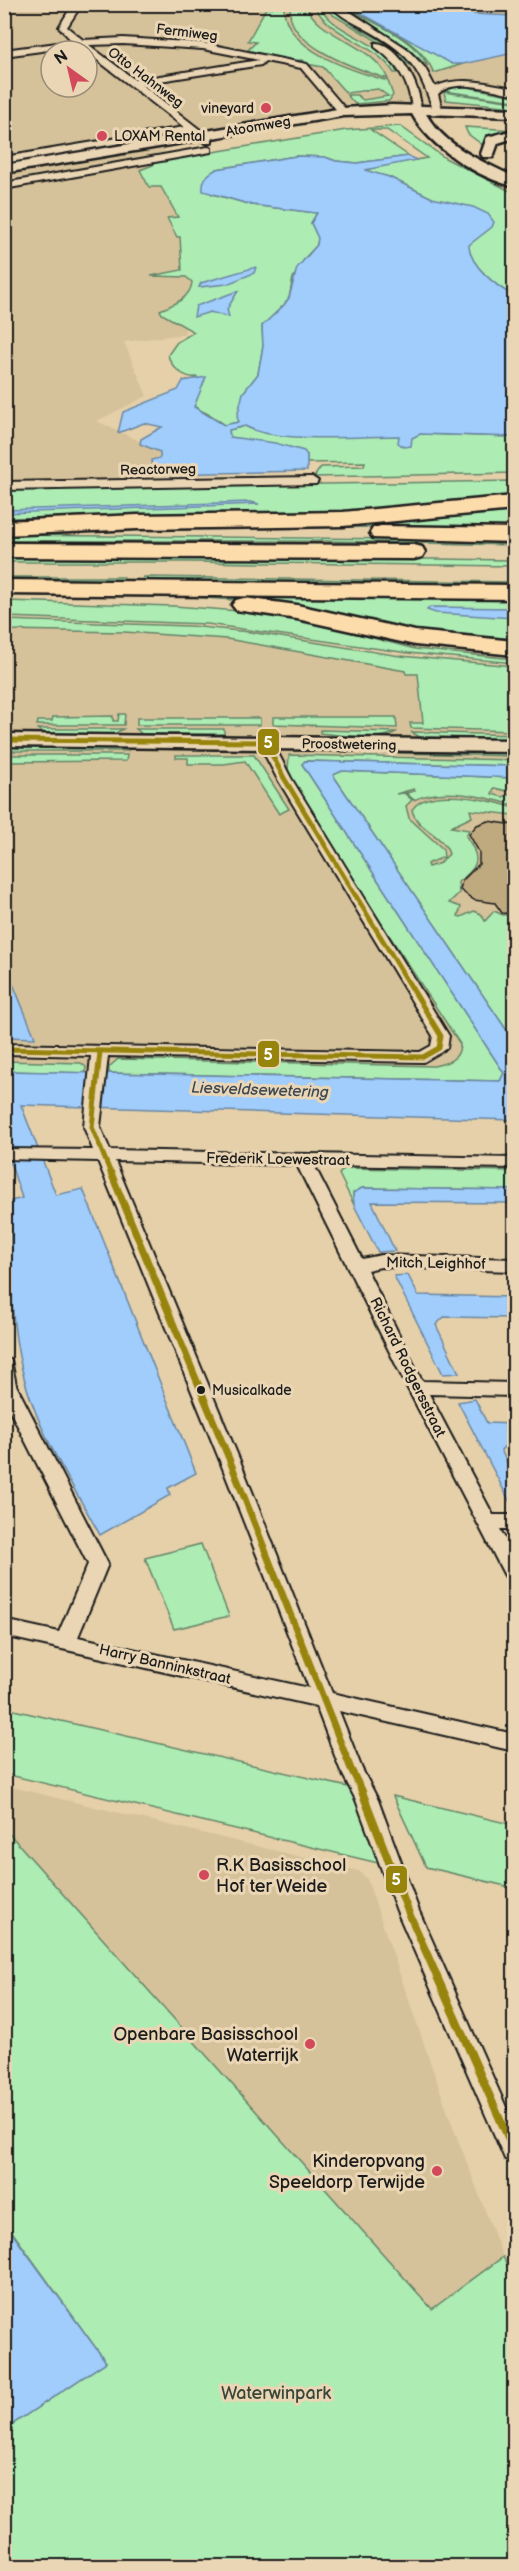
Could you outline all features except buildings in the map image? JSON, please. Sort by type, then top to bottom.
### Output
[{"type":"highway","points":[[4,530],[137,522],[343,519],[458,506],[514,503]]},
{"type":"highway","points":[[4,530],[514,535]]},
{"type":"highway","points":[[4,550],[514,554]]},
{"type":"highway","points":[[6,581],[514,572]]},
{"type":"highway","points":[[6,581],[514,592]]},
{"type":"highway","points":[[6,581],[101,597],[263,607],[415,638],[514,648]]},
{"type":"main road","name":"Atoomweg","points":[[8,174],[343,112],[514,113]]},
{"type":"main road","name":"Atoomweg","points":[[203,139],[418,113]]},
{"type":"main road","points":[[418,113],[435,138],[463,156],[514,182]]},
{"type":"main road","name":"Atoomweg","points":[[438,113],[514,120]]},
{"type":"main road","points":[[438,113],[488,154],[514,166]]},
{"type":"main road","points":[[435,138],[438,132],[468,121],[493,118]]},
{"type":"main road","points":[[454,127],[514,129]]},
{"type":"main road","points":[[488,154],[492,140],[514,134]]},
{"type":"main road","name":"Proostwetering","points":[[4,740],[514,746]]},
{"type":"street","points":[[74,39],[63,27],[78,4]]},
{"type":"street","points":[[333,4],[341,12],[404,49],[422,66],[434,93],[438,113]]},
{"type":"street","points":[[326,12],[394,57],[406,72],[418,113]]},
{"type":"street","name":"Fermiweg","points":[[99,43],[172,42],[304,66],[343,112]]},
{"type":"street","name":"Fermiweg","points":[[4,53],[39,48]]},
{"type":"street","name":"Otto Hahnweg","points":[[99,59],[203,139]]},
{"type":"street","points":[[132,83],[273,60]]},
{"type":"street","points":[[434,93],[437,88],[450,84],[514,91]]},
{"type":"street","name":"Atoomweg","points":[[8,174],[203,139]]},
{"type":"street","name":"Reactorweg","points":[[4,486],[312,481]]},
{"type":"street","points":[[4,1049],[99,1060],[423,1057],[439,1048],[441,1036],[284,778],[271,753],[270,742]]},
{"type":"street","points":[[99,1060],[92,1108],[92,1127],[102,1155],[230,1461],[408,1911],[514,2151]]},
{"type":"street","name":"Frederik Loewestraat","points":[[5,1154],[514,1163]]},
{"type":"street","name":"Richard Rodgersstraat","points":[[303,1159],[514,1574]]},
{"type":"street","name":"Mitch Leighhof","points":[[358,1266],[381,1262],[514,1265]]},
{"type":"street","points":[[4,1365],[8,1385],[98,1564],[66,1641]]},
{"type":"street","points":[[417,1387],[514,1389]]},
{"type":"street","points":[[488,1522],[514,1522]]},
{"type":"street","name":"Harry Banninkstraat","points":[[4,1628],[326,1702],[514,1742]]},
{"type":"shaded area","points":[[4,5],[514,5],[514,16],[359,6],[463,64],[514,53],[514,106],[459,103],[338,105],[167,137],[161,166],[205,220],[184,334],[124,342],[147,396],[97,421],[173,457],[104,491],[5,492]]},
{"type":"shaded area","points":[[5,620],[190,626],[250,632],[400,656],[514,666],[514,1096],[502,1077],[5,1066]]},
{"type":"shaded area","points":[[4,1785],[359,1871],[367,1879],[449,2116],[503,2257],[432,2309],[5,1829]]},
{"type":"green space","points":[[274,5],[284,5],[286,21],[294,34],[322,56],[388,81],[393,95],[389,101],[355,104],[347,95],[357,95],[363,100],[388,96],[378,89],[346,93],[323,67],[306,64],[303,60],[286,61],[248,50],[256,42],[248,41],[266,8],[272,8]]},
{"type":"green space","points":[[291,5],[306,5],[312,16],[322,25],[370,56],[388,79],[342,62],[309,43],[298,32],[291,19]]},
{"type":"green space","points":[[314,5],[319,5],[326,16],[336,24],[381,52],[397,73],[394,73],[376,54],[330,25]]},
{"type":"green space","points":[[324,5],[330,5],[351,23],[399,52],[419,72],[384,45],[333,15]]},
{"type":"green space","points":[[339,5],[352,7],[352,11],[405,40],[422,56],[428,66],[406,47],[354,17]]},
{"type":"green space","points":[[356,5],[408,6],[406,8],[359,6],[357,10],[452,63],[463,64],[434,73],[428,62],[411,43],[354,10]]},
{"type":"green space","points":[[462,86],[514,96],[514,101],[444,91],[448,87]]},
{"type":"green space","points":[[444,92],[514,102],[514,107],[446,100]]},
{"type":"green space","points":[[400,126],[445,158],[514,193],[514,296],[493,281],[474,261],[468,245],[478,237],[432,198],[389,177],[366,172],[367,168],[427,158],[387,130],[371,130],[409,156],[357,163],[336,161],[325,157],[296,156],[217,169],[212,194],[252,205],[317,213],[311,223],[318,238],[317,245],[305,258],[293,278],[289,298],[262,326],[263,346],[258,374],[243,393],[239,422],[224,425],[194,406],[200,390],[197,377],[187,376],[179,371],[172,364],[168,355],[177,342],[194,332],[162,314],[160,310],[185,297],[192,282],[186,277],[151,276],[182,270],[180,237],[177,237],[167,218],[178,217],[161,187],[149,187],[140,170],[153,165],[153,162],[346,130]]},
{"type":"green space","points":[[465,127],[514,130],[514,132],[497,134],[486,140],[484,146],[468,134]]},
{"type":"green space","points":[[245,426],[286,434],[307,435],[370,434],[411,438],[420,434],[514,437],[514,473],[314,477],[321,467],[364,466],[365,462],[307,463],[307,455],[230,437],[229,430]]},
{"type":"green space","points":[[514,481],[514,497],[293,515],[5,518],[4,489]]},
{"type":"green space","points":[[514,506],[514,529],[266,526]]},
{"type":"green space","points":[[4,535],[514,540],[514,545],[328,541],[5,541]]},
{"type":"green space","points":[[189,556],[514,560],[514,566],[5,562],[4,557]]},
{"type":"green space","points":[[5,577],[124,577],[124,583],[5,583]]},
{"type":"green space","points":[[143,577],[514,582],[514,587],[142,583]]},
{"type":"green space","points":[[189,594],[514,599],[514,639],[414,630],[261,602],[178,596]]},
{"type":"green space","points":[[5,601],[174,606],[239,611],[315,623],[415,649],[514,659],[514,663],[408,653],[207,624],[5,617]]},
{"type":"green space","points":[[5,620],[190,626],[250,632],[400,656],[514,666],[514,731],[411,728],[410,723],[423,723],[418,674],[406,674],[405,671],[227,639],[124,632],[5,630]]},
{"type":"green space","points":[[119,714],[125,714],[124,725],[37,725],[38,721],[52,721],[53,717],[113,716],[113,721],[118,721]]},
{"type":"green space","points":[[273,717],[396,717],[397,728],[273,724]]},
{"type":"green space","points":[[137,718],[260,718],[260,725],[137,725]]},
{"type":"green space","points":[[37,729],[123,729],[114,734],[47,734]]},
{"type":"green space","points":[[136,729],[224,729],[224,734],[142,734]]},
{"type":"green space","points":[[320,730],[396,732],[380,737],[359,737],[320,733]]},
{"type":"green space","points":[[411,732],[514,735],[514,739],[420,737]]},
{"type":"green space","points":[[14,746],[118,746],[127,751],[5,751]]},
{"type":"green space","points":[[320,748],[514,752],[514,756],[319,751]]},
{"type":"green space","points":[[5,755],[127,755],[126,761],[5,762]]},
{"type":"green space","points":[[176,755],[254,755],[289,809],[279,814],[245,761],[224,764],[188,764],[188,758],[176,758]]},
{"type":"green space","points":[[289,755],[514,760],[514,766],[305,761],[302,764],[504,1073],[500,1081],[109,1073],[109,1067],[118,1059],[434,1066],[448,1062],[458,1054],[460,1044],[297,794],[288,770]]},
{"type":"green space","points":[[342,771],[514,778],[514,788],[507,791],[494,788],[492,794],[503,797],[514,793],[514,805],[477,796],[451,793],[425,796],[414,800],[406,793],[415,791],[414,789],[396,794],[404,793],[412,800],[406,806],[409,818],[443,849],[444,857],[427,864],[428,867],[440,863],[449,854],[446,847],[415,817],[412,810],[420,802],[445,796],[491,801],[514,808],[514,815],[470,810],[472,817],[451,827],[469,830],[466,836],[474,850],[476,861],[471,871],[458,882],[459,893],[449,903],[461,907],[458,916],[461,917],[474,911],[481,914],[485,921],[494,911],[503,915],[514,914],[514,1041],[333,775]]},
{"type":"green space","points":[[5,1061],[81,1063],[86,1067],[85,1073],[5,1071]]},
{"type":"green space","points":[[345,1168],[514,1171],[514,1190],[362,1188],[353,1193],[354,1205],[339,1174]]},
{"type":"green space","points":[[201,1544],[229,1616],[174,1629],[145,1558]]},
{"type":"green space","points":[[5,1708],[352,1788],[378,1863],[5,1774]]},
{"type":"green space","points":[[393,1796],[514,1825],[514,1888],[426,1867]]},
{"type":"green space","name":"Waterwinpark","points":[[5,1829],[432,2309],[503,2257],[514,2279],[514,2566],[5,2566],[5,2429],[106,2362],[5,2222]]},
{"type":"water","points":[[359,6],[514,16],[514,53],[463,64],[452,64],[357,11]]},
{"type":"water","points":[[296,156],[325,157],[336,161],[357,163],[409,156],[416,160],[365,170],[389,177],[432,198],[473,207],[488,214],[494,222],[492,227],[469,245],[470,253],[485,275],[514,296],[514,437],[420,434],[412,438],[411,446],[404,447],[398,443],[399,436],[297,437],[259,432],[245,426],[229,430],[230,437],[275,443],[304,451],[307,455],[307,471],[165,474],[152,468],[151,460],[160,458],[160,452],[140,444],[141,439],[162,427],[144,423],[118,433],[123,412],[178,390],[183,381],[206,377],[194,407],[224,425],[239,422],[237,417],[243,393],[258,374],[263,346],[262,326],[289,298],[297,268],[317,245],[318,238],[311,223],[317,213],[252,205],[203,191],[203,183],[208,175],[217,169]]},
{"type":"water","points":[[256,267],[254,273],[227,284],[199,287],[201,283]]},
{"type":"water","points":[[238,291],[227,309],[229,317],[210,312],[194,317],[196,306]]},
{"type":"water","points":[[250,502],[259,504],[4,513],[5,510]]},
{"type":"water","points":[[430,607],[514,608],[514,618],[436,613],[427,610]]},
{"type":"water","name":"Liesveldsewetering","points":[[305,761],[514,766],[514,778],[342,771],[333,775],[514,1041],[514,1120],[21,1105],[56,1195],[83,1189],[196,1473],[168,1488],[170,1495],[100,1535],[46,1435],[23,1376],[14,1327],[11,1277],[11,1201],[22,1198],[5,1147],[4,1071],[500,1081],[504,1073],[302,764]]},
{"type":"water","points":[[4,962],[34,1035],[35,1038],[5,1037]]},
{"type":"water","points":[[362,1188],[514,1190],[514,1203],[372,1202],[395,1251],[378,1252],[354,1205],[353,1193]]},
{"type":"water","points":[[408,1275],[418,1295],[514,1297],[514,1318],[444,1317],[436,1325],[459,1373],[443,1374],[394,1276]]},
{"type":"water","points":[[475,1399],[487,1423],[514,1424],[514,1445],[506,1445],[501,1450],[514,1477],[514,1510],[458,1402]]},
{"type":"water","points":[[4,2222],[106,2362],[5,2429],[4,2429]]},
{"type":"transit line","name":"5","points":[[4,740],[270,742],[271,753],[284,778],[441,1036],[439,1048],[423,1057],[4,1049]]},
{"type":"transit line","name":"5","points":[[100,1052],[92,1127],[230,1461],[351,1769],[367,1800],[408,1911],[514,2151]]},
{"type":"place","name":"vineyard","points":[[266,108]]},
{"type":"place","name":"LOXAM Rental","points":[[102,136]]},
{"type":"place","name":"Musicalkade","points":[[201,1390]]},
{"type":"place","name":"R.K Basisschool Hof ter Weide","points":[[204,1875]]},
{"type":"place","name":"Openbare Basisschool Waterrijk","points":[[310,2044]]},
{"type":"place","name":"Kinderopvang Speeldorp Terwijde","points":[[437,2171]]}]
